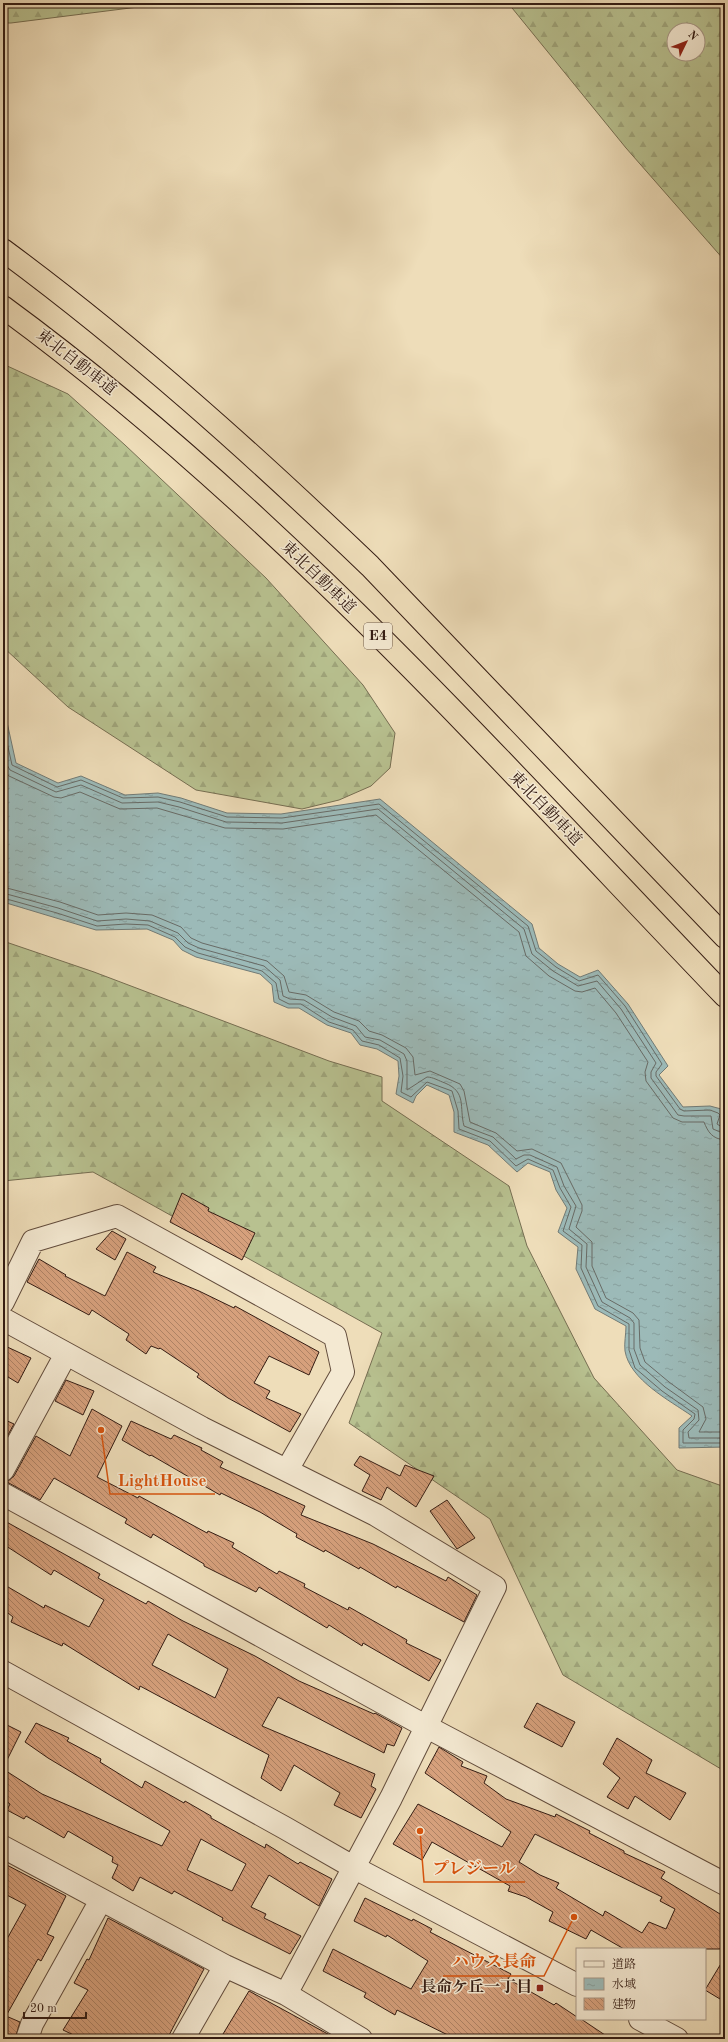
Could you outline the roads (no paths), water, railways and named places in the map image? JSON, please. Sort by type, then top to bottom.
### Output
[{"type":"highway","name":"E4","points":[[3,250],[108,332],[182,394],[314,513],[370,566],[725,937]]},
{"type":"highway","name":"東北自動車道","points":[[3,307],[69,355],[142,416],[250,512],[426,684],[725,996]]},
{"type":"street","points":[[3,1302],[32,1241],[117,1216],[335,1336],[343,1372],[288,1470]]},
{"type":"street","points":[[3,1319],[202,1428],[376,1515],[495,1586],[427,1726],[286,1994]]},
{"type":"street","points":[[3,1470],[66,1354]]},
{"type":"street","points":[[3,1494],[427,1726],[720,1878]]},
{"type":"street","points":[[3,1672],[353,1867],[576,1984]]},
{"type":"street","points":[[3,1847],[226,1966],[286,1994],[360,2039]]},
{"type":"street","points":[[27,2039],[32,2024],[101,1900]]},
{"type":"street","points":[[183,2039],[226,1966]]},
{"type":"street","points":[[642,2020],[677,2039]]},
{"type":"water","points":[[3,712],[5,713],[16,763],[58,783],[81,776],[125,795],[158,793],[181,798],[227,813],[281,814],[380,799],[532,924],[539,948],[558,964],[580,977],[598,970],[628,1004],[668,1066],[659,1075],[683,1107],[710,1106],[725,1110],[720,1123],[725,1126],[725,1447],[679,1448],[679,1428],[692,1416],[662,1396],[642,1380],[628,1361],[625,1351],[626,1326],[595,1309],[576,1269],[578,1247],[558,1232],[567,1208],[556,1190],[550,1172],[528,1163],[517,1172],[488,1145],[454,1132],[454,1112],[449,1095],[427,1085],[416,1096],[413,1103],[396,1094],[399,1076],[398,1061],[377,1049],[360,1045],[351,1033],[327,1025],[299,1008],[288,1008],[274,1002],[272,985],[260,974],[196,957],[182,950],[173,940],[147,929],[96,930],[3,902]]},
{"type":"place","name":"LightHouse","points":[[101,1430]]},
{"type":"place","name":"プレジール","points":[[420,1831]]},
{"type":"place","name":"ハウス長命","points":[[574,1917]]},
{"type":"place","name":"長命ケ丘一丁目","points":[[540,1988]]}]
